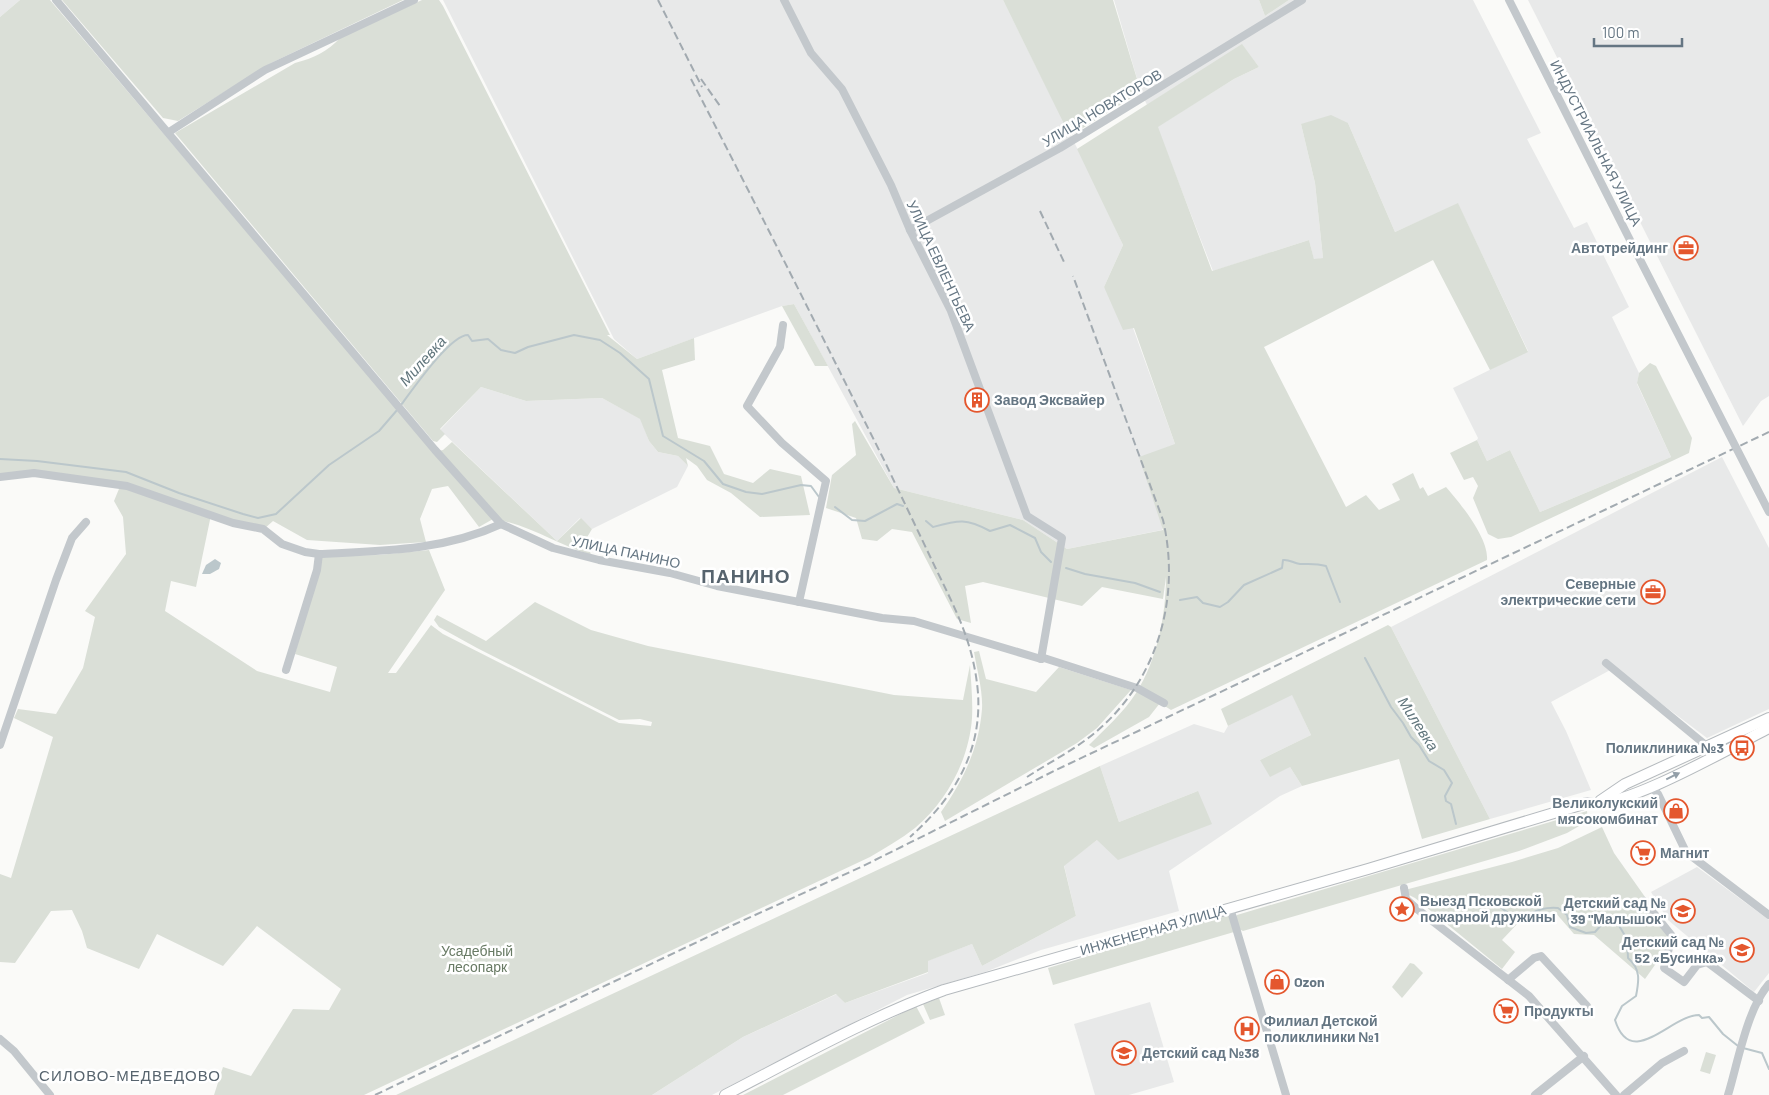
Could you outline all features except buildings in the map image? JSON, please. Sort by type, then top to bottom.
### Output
[{"type":"main road","name":"ИНЖЕНЕРНАЯ УЛИЦА","points":[[1595,805],[1625,784],[1670,761],[1708,747],[1769,718]]},
{"type":"main road","name":"ИНЖЕНЕРНАЯ УЛИЦА","points":[[725,1095],[917,1000],[1146,931],[1588,803],[1595,805],[1627,797],[1769,728]]},
{"type":"main road","points":[[1625,784],[1623,787],[1627,797]]},
{"type":"street","name":"УЛИЦА ПАНИНО","points":[[56,0],[169,132],[394,400],[402,412],[501,524],[565,552],[599,560],[670,573],[717,586],[799,602],[882,618],[914,621],[1041,659],[1044,658],[1137,688],[1164,703]]},
{"type":"street","points":[[169,132],[265,70],[414,0]]},
{"type":"street","name":"УЛИЦА ЕВЛЕНТЬЕВА","points":[[784,0],[811,53],[842,89],[891,185],[910,230],[951,311],[1027,516],[1062,538],[1041,659]]},
{"type":"street","name":"УЛИЦА НОВАТОРОВ","points":[[910,230],[1060,148],[1302,0]]},
{"type":"street","name":"ИНДУСТРИАЛЬНАЯ УЛИЦА","points":[[1509,0],[1769,512]]},
{"type":"street","points":[[783,325],[780,347],[747,406],[782,443],[826,481],[799,602]]},
{"type":"street","points":[[0,477],[34,472],[127,486],[233,523],[263,529],[282,544],[305,552],[318,554],[407,550],[447,544],[501,524]]},
{"type":"street","points":[[0,745],[72,538],[86,522]]},
{"type":"street","points":[[286,670],[317,570],[318,554]]},
{"type":"street","points":[[1606,663],[1708,747]]},
{"type":"street","points":[[1650,787],[1658,794],[1686,852],[1769,915]]},
{"type":"street","points":[[1404,888],[1406,899],[1417,909],[1542,1009],[1616,1095]]},
{"type":"street","points":[[1644,901],[1672,936],[1664,968],[1684,982],[1696,965],[1708,962],[1758,1001]]},
{"type":"street","points":[[1230,908],[1286,1095]]},
{"type":"street","points":[[1508,980],[1534,958],[1541,956],[1587,1006]]},
{"type":"street","points":[[1728,1095],[1758,1001],[1769,984]]},
{"type":"street","points":[[0,1039],[14,1051],[50,1095]]},
{"type":"street","points":[[1624,1095],[1662,1063],[1684,1051]]},
{"type":"street","points":[[1535,1095],[1584,1056]]},
{"type":"shaded area","points":[[0,0],[20,0],[0,17]]},
{"type":"shaded area","points":[[443,0],[1003,0],[1096,186],[1123,245],[1104,287],[1133,328],[1175,444],[1162,530],[1067,549],[1023,520],[894,488],[794,304],[782,306],[637,359],[614,339]]},
{"type":"shaded area","points":[[1114,0],[1259,0],[1265,16],[1289,0],[1473,0],[1541,133],[1527,139],[1574,228],[1587,222],[1629,307],[1612,317],[1639,373],[1637,384],[1671,457],[1540,512],[1510,450],[1487,461],[1477,440],[1478,438],[1453,388],[1528,351],[1458,204],[1395,232],[1348,123],[1301,124],[1315,183],[1323,258],[1314,260],[1309,240],[1213,271],[1157,127],[1234,79],[1259,67],[1242,45],[1147,105],[1141,92]]},
{"type":"shaded area","points":[[1528,0],[1769,0],[1769,396],[1761,401],[1743,426]]},
{"type":"shaded area","points":[[481,387],[526,401],[602,398],[641,419],[649,441],[658,452],[678,456],[688,466],[677,487],[592,529],[580,518],[557,541],[440,430]]},
{"type":"shaded area","points":[[1722,457],[1769,548],[1769,709],[1707,738],[1614,668],[1551,702],[1566,731],[1591,790],[1490,819],[1391,627]]},
{"type":"shaded area","points":[[215,559],[221,563],[219,569],[210,574],[202,574],[206,565]]},
{"type":"shaded area","points":[[1292,694],[1311,735],[1260,760],[1290,767],[1302,786],[1280,796],[1169,871],[1179,911],[1041,950],[985,972],[907,995],[712,1095],[652,1095],[743,1037],[837,994],[845,1003],[928,973],[927,961],[972,944],[982,966],[1076,916],[1064,865],[1097,840],[1198,791],[1119,822],[1100,766],[1194,724],[1224,733],[1228,726]]},
{"type":"shaded area","points":[[1697,867],[1769,920],[1769,973],[1754,992],[1668,920],[1651,892]]},
{"type":"shaded area","name":"Детский сад №38","points":[[1150,1002],[1174,1082],[1129,1095],[1095,1095],[1074,1024]]},
{"type":"green space","name":"Усадебный лесопарк","points":[[20,0],[50,0],[434,452],[443,450],[452,442],[557,541],[581,518],[592,529],[586,539],[591,555],[567,546],[531,530],[506,522],[493,519],[479,527],[448,486],[432,489],[420,519],[426,542],[380,545],[307,540],[273,521],[264,529],[211,515],[196,587],[171,581],[165,611],[257,671],[330,692],[337,667],[295,654],[320,556],[379,555],[429,550],[445,590],[388,673],[396,673],[431,625],[443,634],[619,723],[651,726],[652,722],[640,719],[619,720],[477,648],[439,627],[434,620],[437,615],[486,641],[535,602],[591,630],[648,646],[894,695],[963,700],[970,665],[972,718],[966,749],[954,779],[927,817],[904,836],[870,857],[364,1095],[214,1095],[223,1067],[251,1076],[293,1009],[329,1010],[341,989],[257,926],[223,966],[157,934],[139,969],[87,948],[82,931],[72,910],[51,911],[15,963],[0,962],[0,874],[11,878],[53,737],[14,718],[18,709],[56,714],[83,668],[95,617],[85,611],[126,554],[123,517],[114,501],[121,484],[0,474],[0,17]]},
{"type":"green space","points":[[62,0],[403,0],[271,63],[178,121],[163,118]]},
{"type":"green space","points":[[422,0],[439,0],[443,6],[610,335],[607,335],[637,359],[694,338],[695,360],[662,370],[678,438],[710,446],[724,474],[753,483],[770,469],[801,476],[810,515],[760,517],[731,493],[707,480],[697,466],[686,458],[688,466],[678,456],[658,452],[649,441],[640,419],[602,398],[526,401],[481,387],[440,429],[445,434],[437,442],[433,441],[175,133],[295,63],[320,54],[341,37]]},
{"type":"green space","points":[[1003,0],[1113,0],[1141,92],[1070,136]]},
{"type":"green space","points":[[1259,0],[1289,0],[1265,16]]},
{"type":"green space","points":[[1242,44],[1259,67],[1234,79],[1158,127],[1212,271],[1309,240],[1314,259],[1323,258],[1315,183],[1301,124],[1331,115],[1348,123],[1395,232],[1458,203],[1528,352],[1490,370],[1433,260],[1264,347],[1346,507],[1366,495],[1379,510],[1400,500],[1392,484],[1413,473],[1420,489],[1423,487],[1428,496],[1446,487],[1452,494],[1479,531],[1487,560],[1171,710],[1160,703],[1149,717],[1094,748],[1089,745],[1126,707],[1150,667],[1162,622],[1166,577],[1163,599],[1102,587],[1082,606],[983,582],[965,586],[971,623],[957,619],[912,532],[892,529],[877,541],[862,539],[856,518],[826,508],[832,475],[856,455],[852,424],[855,421],[894,488],[1023,520],[1067,549],[1163,530],[1139,457],[1175,444],[1134,328],[1123,330],[1104,287],[1123,245],[1077,149]]},
{"type":"green space","points":[[794,304],[828,366],[815,366],[782,306]]},
{"type":"green space","points":[[1650,363],[1656,366],[1692,438],[1689,453],[1511,537],[1498,539],[1488,534],[1473,498],[1478,486],[1473,477],[1464,480],[1450,453],[1477,440],[1487,461],[1510,450],[1540,512],[1671,457],[1637,383],[1639,373]]},
{"type":"green space","points":[[1388,625],[1391,627],[1490,819],[1422,839],[1399,759],[1302,786],[1290,767],[1270,777],[1260,760],[1311,735],[1292,695],[1228,726],[1221,709]]},
{"type":"green space","points":[[979,651],[986,679],[1036,692],[1059,667],[1131,690],[1097,728],[1077,743],[945,821],[941,812],[969,764],[980,723],[982,695],[974,652]]},
{"type":"green space","points":[[1100,766],[1119,822],[1198,791],[1212,824],[1118,860],[1097,840],[1064,866],[1076,916],[982,966],[972,944],[928,961],[928,972],[845,1003],[836,994],[743,1037],[652,1095],[396,1095]]},
{"type":"green space","points":[[1587,811],[1588,821],[1567,833],[1519,851],[1243,931],[1237,928],[1234,918],[1237,915]]},
{"type":"green space","points":[[1602,827],[1614,853],[1674,938],[1645,979],[1594,935],[1574,934],[1554,911],[1520,921],[1502,940],[1515,952],[1502,969],[1415,898],[1401,891],[1558,848]]},
{"type":"green space","points":[[1229,914],[1234,932],[1053,985],[1048,968]]},
{"type":"green space","points":[[1410,963],[1414,964],[1423,973],[1402,998],[1392,987]]},
{"type":"green space","points":[[939,998],[945,1015],[930,1020],[923,1004]]},
{"type":"green space","points":[[916,1006],[925,1023],[783,1095],[743,1095]]},
{"type":"green space","points":[[1706,1052],[1716,1055],[1710,1074],[1700,1071]]},
{"type":"waterway","name":"Милевка","points":[[401,405],[432,364],[460,337],[468,335],[472,341],[488,339],[501,350],[515,353],[528,347],[574,335],[600,340],[620,353],[649,379],[663,436],[704,461],[723,484],[746,492],[762,494],[801,485],[811,486],[819,497]]},
{"type":"waterway","name":"Милевка","points":[[0,459],[37,461],[126,472],[179,493],[258,518],[276,514],[329,465],[379,431],[398,409]]},
{"type":"waterway","name":"Милевка","points":[[835,507],[852,520],[865,521],[897,504],[903,506]]},
{"type":"waterway","name":"Милевка","points":[[926,521],[933,527],[949,523],[968,522],[990,531],[1010,525],[1035,538],[1041,552],[1051,562]]},
{"type":"waterway","name":"Милевка","points":[[1180,600],[1197,597],[1203,603],[1220,607],[1228,602],[1244,585],[1282,568],[1283,560],[1285,560],[1300,564],[1326,566],[1340,602]]},
{"type":"waterway","name":"Милевка","points":[[1066,568],[1085,574],[1135,583],[1160,592]]},
{"type":"waterway","name":"Милевка","points":[[1365,658],[1391,707],[1411,737],[1419,745],[1429,761],[1444,770],[1452,783],[1445,796],[1446,801],[1451,804],[1456,824]]},
{"type":"waterway","name":"Милевка","points":[[1490,897],[1503,909],[1519,917],[1546,908],[1558,908],[1567,915],[1570,927],[1586,933],[1595,932],[1603,923],[1613,921],[1618,924],[1627,939],[1628,958],[1635,966],[1638,976],[1636,996],[1622,1006],[1615,1020],[1622,1034],[1631,1041],[1641,1041],[1652,1037],[1688,1017],[1699,1015],[1702,1018],[1709,1017],[1723,1034],[1738,1046]]},
{"type":"waterway","name":"Милевка","points":[[1743,1048],[1762,1053],[1769,1069]]},
{"type":"railway","points":[[658,0],[702,87]]},
{"type":"railway","points":[[691,79],[885,462],[951,600],[973,659],[978,693],[978,715],[970,755],[951,791],[939,807],[910,837]]},
{"type":"railway","points":[[701,79],[720,106]]},
{"type":"railway","points":[[1040,211],[1064,262]]},
{"type":"railway","points":[[1027,777],[1089,738],[1118,710],[1136,687],[1160,635],[1166,607],[1169,578],[1168,549],[1163,520],[1073,276]]},
{"type":"railway","points":[[375,1095],[733,925],[861,867],[1056,770],[1769,432]]},
{"type":"place","name":"Автотрейдинг","points":[[1686,248]]},
{"type":"place","name":"Завод Эксвайер","points":[[977,400]]},
{"type":"place","name":"Северные электрические сети","points":[[1653,592]]},
{"type":"place","name":"Поликлиника №3","points":[[1742,748]]},
{"type":"place","name":"Великолукский мясокомбинат","points":[[1676,811]]},
{"type":"place","name":"Магнит","points":[[1643,853]]},
{"type":"place","name":"Выезд Псковской пожарной дружины","points":[[1402,909]]},
{"type":"place","name":"Детский сад № 39 \"Малышок\"","points":[[1683,911]]},
{"type":"place","name":"Детский сад № 52 «Бусинка»","points":[[1742,950]]},
{"type":"place","name":"Ozon","points":[[1277,982]]},
{"type":"place","name":"Продукты","points":[[1506,1011]]},
{"type":"place","name":"Филиал Детской поликлиники №1","points":[[1247,1029]]},
{"type":"place","name":"Детский сад №38","points":[[1124,1053]]},
{"type":"district","name":"ПАНИНО","points":[[746,576]]},
{"type":"district","name":"СИЛОВО-МЕДВЕДОВО","points":[[130,1076]]}]
